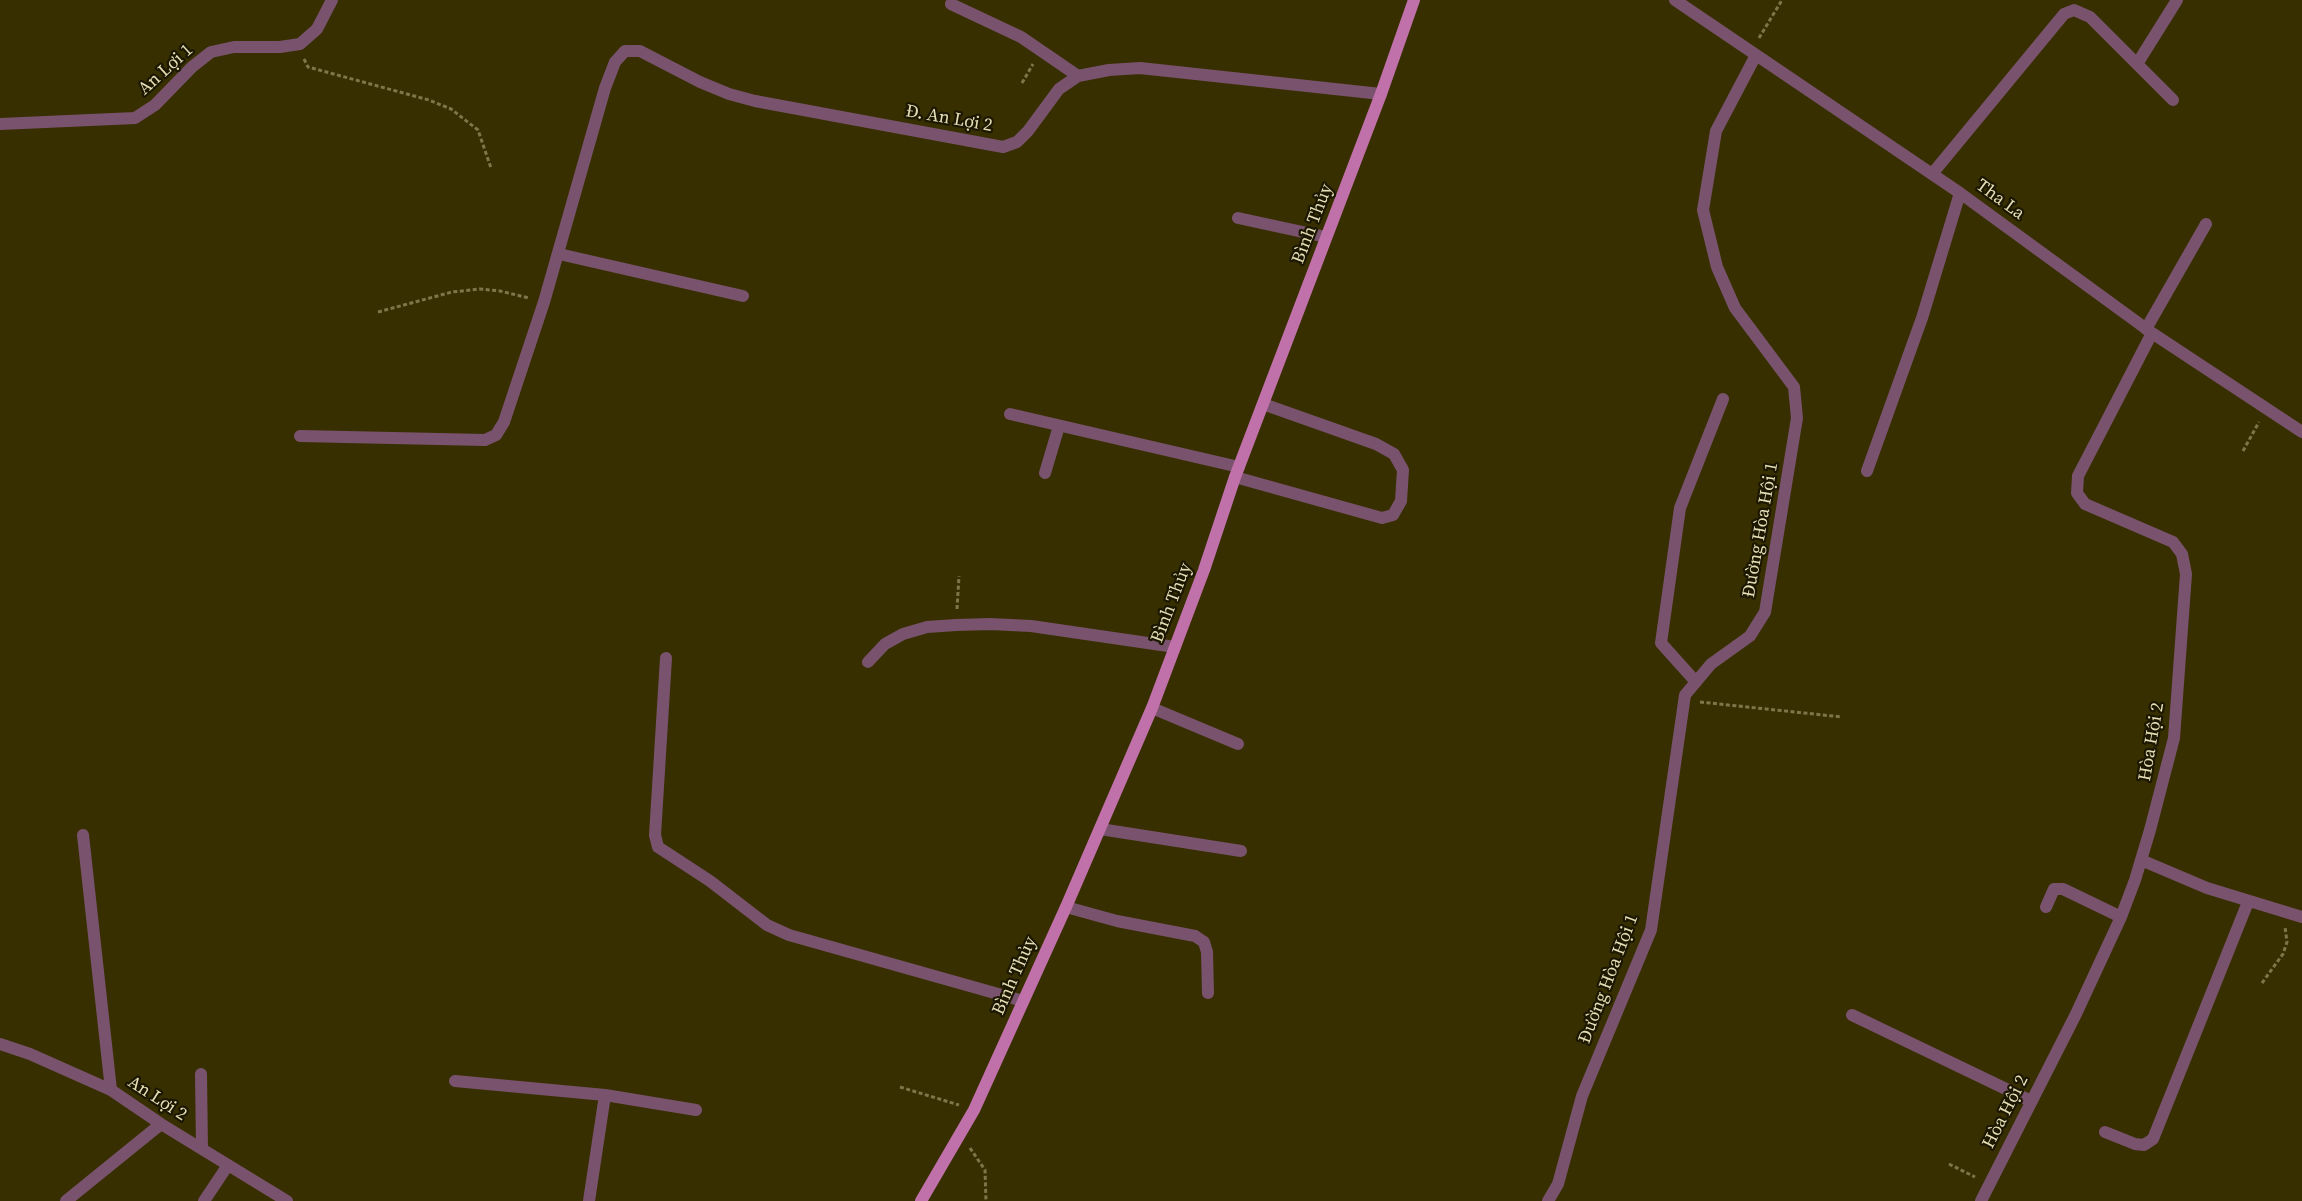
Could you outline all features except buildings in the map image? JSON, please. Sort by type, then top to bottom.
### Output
[{"type":"main road","name":"Bình Thủy","points":[[921,1201],[974,1110],[1066,907],[1152,708],[1204,570],[1237,472],[1381,94],[1414,0]]},
{"type":"street","points":[[300,44],[317,29],[332,0]]},
{"type":"street","name":"Tha La","points":[[1675,0],[1960,193],[2149,331],[2302,432]]},
{"type":"street","points":[[2137,64],[2177,0]]},
{"type":"street","points":[[951,4],[998,25],[1078,76]]},
{"type":"street","points":[[1932,174],[2064,14],[2074,10],[2090,17],[2173,100]]},
{"type":"street","name":"An Lợi 1","points":[[0,124],[135,118],[155,105],[192,67],[211,52],[234,47],[280,47],[300,44]]},
{"type":"street","name":"Đ. An Lợi 2","points":[[559,254],[605,88],[615,62],[625,51],[640,51],[729,94],[1004,147],[1017,142],[1028,131],[1059,89],[1078,76],[1109,70],[1140,68],[1381,94]]},
{"type":"street","name":"Đường Hòa Hội 1","points":[[1548,1201],[1558,1184],[1582,1096],[1651,930],[1685,695],[1711,664],[1750,636],[1765,612],[1797,418],[1794,387],[1735,308],[1717,267],[1702,210],[1716,131],[1753,53]]},
{"type":"street","points":[[1867,471],[1922,318],[1960,193]]},
{"type":"street","points":[[1238,218],[1326,237]]},
{"type":"street","name":"Hòa Hội 2","points":[[1980,1201],[2076,1014],[2121,917],[2141,860],[2174,738],[2186,574],[2182,554],[2173,542],[2085,504],[2077,493],[2078,476],[2149,331],[2206,224]]},
{"type":"street","points":[[300,436],[485,440],[496,435],[504,422],[559,254],[743,296]]},
{"type":"street","points":[[1696,682],[1662,643],[1680,508],[1723,399]]},
{"type":"street","points":[[1010,414],[1237,472],[1382,518],[1394,515],[1401,501],[1402,470],[1394,454],[1376,444],[1263,404]]},
{"type":"street","points":[[1045,473],[1059,426]]},
{"type":"street","points":[[868,662],[885,644],[903,634],[927,627],[956,625],[1031,626],[1175,647]]},
{"type":"street","points":[[666,658],[655,835],[658,848],[710,881],[767,925],[789,935],[1023,1002]]},
{"type":"street","points":[[1152,708],[1238,744]]},
{"type":"street","points":[[1100,829],[1241,851]]},
{"type":"street","points":[[83,835],[111,1090]]},
{"type":"street","points":[[2141,860],[2178,877],[2248,902],[2302,917]]},
{"type":"street","points":[[2046,907],[2054,889],[2063,889],[2121,917]]},
{"type":"street","points":[[2105,1132],[2135,1144],[2144,1145],[2153,1139],[2248,902]]},
{"type":"street","points":[[1066,907],[1117,921],[1195,936],[1204,942],[1207,952],[1208,993]]},
{"type":"street","points":[[1852,1015],[2032,1100]]},
{"type":"street","name":"An Lợi 2","points":[[0,1044],[38,1057],[111,1090],[161,1124],[287,1201]]},
{"type":"street","points":[[201,1074],[202,1149]]},
{"type":"street","points":[[455,1081],[604,1095],[696,1110]]},
{"type":"street","points":[[589,1201],[604,1095]]},
{"type":"street","points":[[66,1201],[161,1124]]},
{"type":"street","points":[[204,1201],[228,1165]]},
{"type":"path","points":[[1753,53],[1782,0]]},
{"type":"path","points":[[300,44],[303,58],[308,67],[429,100],[451,109],[478,130],[492,168]]},
{"type":"path","points":[[1022,83],[1040,50]]},
{"type":"path","points":[[378,312],[452,292],[480,289],[500,291],[544,302]]},
{"type":"path","points":[[2243,451],[2267,409]]},
{"type":"path","points":[[956,625],[959,576]]},
{"type":"path","points":[[1684,700],[1842,717]]},
{"type":"path","points":[[2262,983],[2283,954],[2287,942],[2285,927],[2278,910]]},
{"type":"path","points":[[900,1087],[974,1110]]},
{"type":"path","points":[[960,1133],[986,1170],[986,1201]]},
{"type":"path","points":[[1949,1164],[1989,1184]]}]
